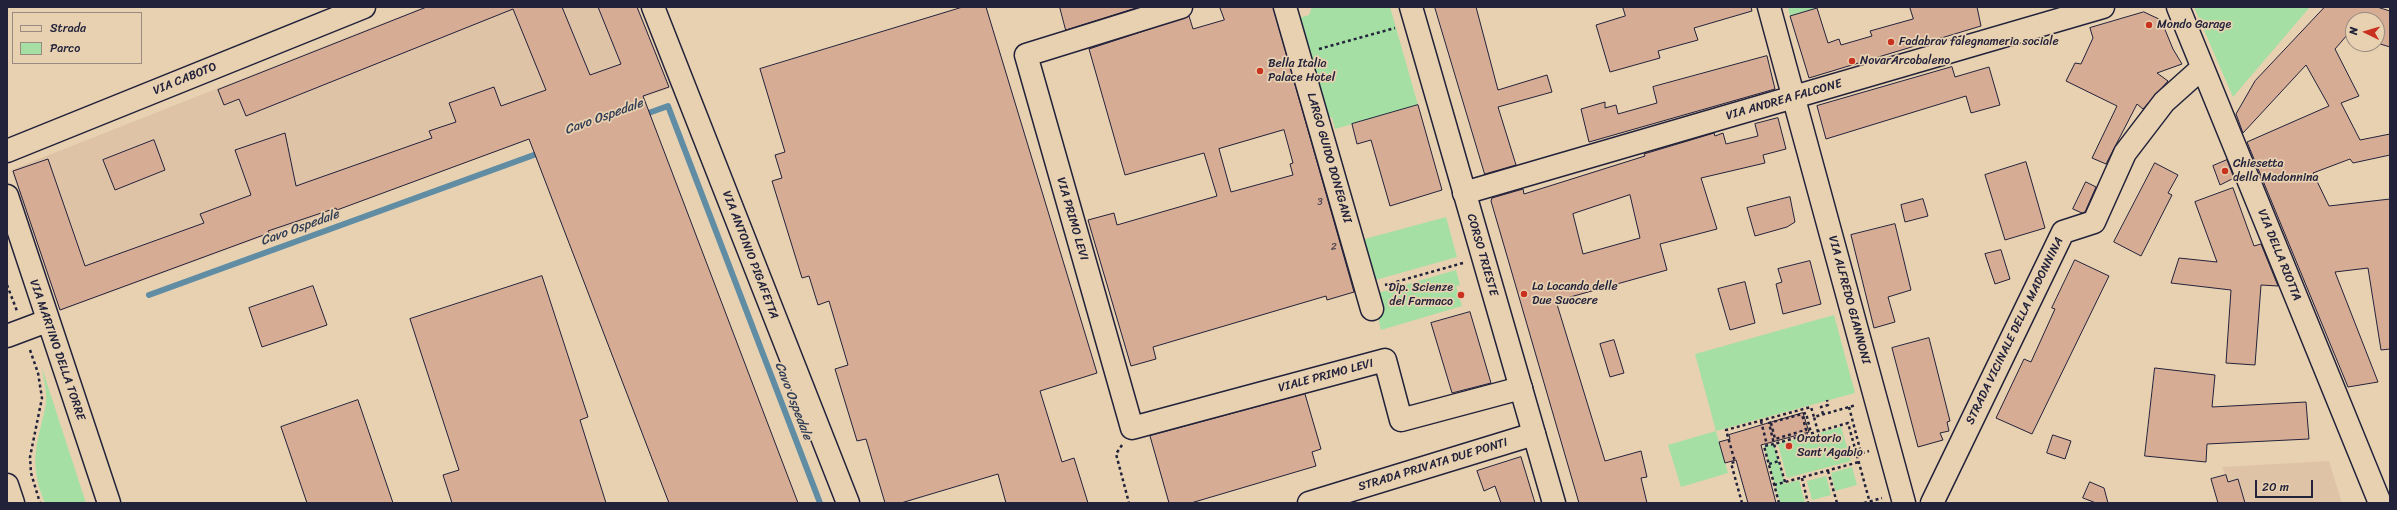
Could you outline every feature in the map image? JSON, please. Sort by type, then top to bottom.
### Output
[{"type":"street","name":"VIA CABOTO","points":[[7,151],[364,7]]},
{"type":"street","name":"VIA ANTONIO PIGAFETTA","points":[[653,7],[848,503]]},
{"type":"street","name":"VIA PRIMO LEVI","points":[[1132,428],[1026,55],[1181,7]]},
{"type":"street","name":"LARGO GUIDO DONEGANI","points":[[1285,7],[1369,300]]},
{"type":"street","name":"CORSO TRIESTE","points":[[1411,7],[1554,503]]},
{"type":"street","name":"VIA ALFREDO GIANNONI","points":[[1769,7],[1794,97],[1894,500]]},
{"type":"street","name":"VIA ANDREA FALCONE","points":[[1464,193],[2103,7]]},
{"type":"street","name":"VIA DELLA RIOTTA","points":[[2178,7],[2380,503]]},
{"type":"street","name":"STRADA VICINALE DELLA MADONNINA","points":[[1932,503],[2063,232],[2094,222],[2125,153],[2164,102],[2202,68]]},
{"type":"street","name":"VIA MARTINO DELLA TORRE","points":[[7,196],[45,315],[109,503]]},
{"type":"street","points":[[14,326],[45,315]]},
{"type":"street","name":"VIALE PRIMO LEVI","points":[[1132,428],[1385,360],[1401,420],[1521,388]]},
{"type":"street","name":"STRADA PRIVATA DUE PONTI","points":[[1309,503],[1534,434]]},
{"type":"street","points":[[7,485],[13,503]]},
{"type":"path","points":[[1299,54],[1398,27]]},
{"type":"path","points":[[1369,300],[1465,262]]},
{"type":"path","points":[[7,285],[14,326],[38,373],[42,398],[30,457],[31,473],[40,503]]},
{"type":"path","points":[[1823,414],[1821,407],[1828,405],[1827,400]]},
{"type":"path","points":[[1806,415],[1823,414],[1859,404]]},
{"type":"path","points":[[1742,503],[1731,462],[1735,462],[1726,430],[1811,407],[1818,432]]},
{"type":"path","points":[[1849,407],[1861,453]]},
{"type":"path","points":[[1762,427],[1806,413],[1811,434]]},
{"type":"path","points":[[1770,424],[1775,439],[1788,436],[1806,430],[1802,414]]},
{"type":"path","points":[[1761,421],[1767,445],[1764,446],[1779,503]]},
{"type":"path","points":[[1770,424],[1769,423],[1785,482]]},
{"type":"path","points":[[1767,445],[1848,423],[1869,502]]},
{"type":"path","points":[[1129,503],[1116,454],[1132,428]]},
{"type":"path","points":[[1856,455],[1871,450]]},
{"type":"path","points":[[1769,464],[1779,461]]},
{"type":"path","points":[[1774,485],[1859,462]]},
{"type":"path","points":[[1828,471],[1837,503]]},
{"type":"path","points":[[1802,478],[1808,503]]},
{"type":"path","points":[[1864,503],[1894,500]]},
{"type":"shaded area","points":[[423,7],[638,7],[670,88],[60,311],[11,170]]},
{"type":"shaded area","points":[[2329,461],[2342,503],[2245,503],[2238,479],[2228,482],[2222,467]]},
{"type":"green space","points":[[1312,7],[1390,7],[1418,105],[1335,129],[1332,117],[1319,121],[1296,19],[1309,15]]},
{"type":"green space","points":[[1788,7],[1817,7],[1817,8],[1790,16]]},
{"type":"green space","points":[[2194,7],[2310,7],[2233,97]]},
{"type":"green space","points":[[1446,217],[1457,257],[1372,281],[1361,240]]},
{"type":"green space","points":[[1456,270],[1460,285],[1456,286],[1462,306],[1381,330],[1373,297],[1374,294]]},
{"type":"green space","points":[[1834,315],[1855,393],[1716,431],[1695,354]]},
{"type":"green space","points":[[42,368],[86,503],[45,503],[41,493],[36,474],[36,455],[38,436],[46,403],[46,389]]},
{"type":"green space","points":[[1841,427],[1851,461],[1787,478],[1778,444]]},
{"type":"green space","points":[[1716,431],[1728,473],[1681,487],[1668,445]]},
{"type":"green space","points":[[1774,444],[1785,484],[1799,480],[1805,503],[1780,503],[1764,446]]},
{"type":"green space","points":[[1852,467],[1857,485],[1835,491],[1831,473]]},
{"type":"green space","points":[[1826,476],[1831,495],[1812,500],[1807,481]]},
{"type":"building","points":[[427,7],[562,7],[590,75],[621,64],[598,7],[637,7],[669,87],[643,96],[798,503],[669,503],[529,139],[337,210],[336,208],[268,231],[269,233],[60,310],[13,171],[48,159],[85,266],[204,223],[200,214],[251,195],[235,150],[285,133],[296,186],[432,138],[429,131],[456,122],[449,103],[494,87],[501,106],[546,90],[513,9],[246,116],[239,99],[224,105],[218,90]]},
{"type":"building","points":[[963,7],[986,7],[1097,373],[1040,391],[1062,462],[1074,458],[1088,503],[1006,503],[998,474],[901,503],[885,503],[866,439],[857,441],[835,369],[848,365],[829,301],[818,305],[809,276],[802,278],[772,181],[782,178],[775,155],[785,152],[760,69]]},
{"type":"building","points":[[1060,7],[1139,7],[1066,30]]},
{"type":"building","points":[[1220,7],[1273,7],[1354,292],[1327,300],[1326,296],[1153,347],[1156,359],[1131,366],[1088,220],[1114,213],[1117,225],[1217,196],[1204,153],[1125,175],[1089,49],[1189,16],[1193,29],[1224,20]],"holes":[[[1284,130],[1293,163],[1290,164],[1293,175],[1231,192],[1219,149]]]},
{"type":"building","points":[[1435,7],[1476,7],[1498,90],[1547,75],[1552,92],[1498,107],[1516,165],[1485,174]]},
{"type":"building","points":[[1623,7],[1751,7],[1752,11],[1694,28],[1698,40],[1658,51],[1660,58],[1610,72],[1596,25],[1625,16]]},
{"type":"building","points":[[1910,7],[1977,7],[1981,26],[1809,78],[1790,16],[1817,8],[1828,43],[1839,39],[1841,45],[1872,36],[1870,31],[1913,19]]},
{"type":"building","points":[[2325,7],[2377,7],[2390,11],[2390,47],[2385,45],[2385,12],[2345,12],[2345,37],[2335,49],[2359,96],[2341,103],[2360,140],[2390,134],[2390,155],[2353,163],[2350,159],[2313,173],[2329,206],[2390,199],[2390,349],[2381,350],[2368,268],[2335,272],[2378,382],[2348,387],[2247,142],[2329,106],[2306,65],[2243,133],[2236,114],[2255,81]]},
{"type":"building","points":[[2144,12],[2161,20],[2173,49],[2182,64],[2157,73],[2168,81],[2143,109],[2137,104],[2106,164],[2092,158],[2117,106],[2066,81],[2075,63],[2081,64],[2093,38],[2090,28]]},
{"type":"building","points":[[1767,56],[1775,89],[1589,142],[1581,109],[1605,102],[1605,108],[1616,105],[1618,114],[1657,103],[1653,87]]},
{"type":"building","points":[[1952,67],[1955,77],[1989,67],[2000,105],[1971,113],[1966,96],[1826,139],[1817,106]]},
{"type":"building","points":[[1418,105],[1442,190],[1390,206],[1371,140],[1357,144],[1352,124]]},
{"type":"building","points":[[1778,118],[1786,149],[1763,155],[1765,163],[1701,178],[1717,229],[1660,244],[1667,270],[1556,301],[1605,461],[1641,451],[1647,477],[1641,478],[1647,503],[1579,503],[1491,201],[1492,198],[1523,189],[1524,194],[1645,156],[1644,154],[1714,133],[1715,136],[1723,133],[1726,144],[1758,136],[1755,124]],"holes":[[[1630,195],[1640,238],[1583,254],[1573,214]]]},
{"type":"building","points":[[154,140],[165,170],[115,190],[103,160]]},
{"type":"building","name":"Chiesetta della Madonnina","points":[[2227,160],[2234,178],[2220,185],[2213,166]]},
{"type":"building","points":[[2026,162],[2045,228],[2005,240],[1985,175]]},
{"type":"building","points":[[2155,163],[2178,175],[2168,193],[2172,195],[2141,256],[2114,242]]},
{"type":"building","points":[[2086,182],[2096,187],[2085,212],[2082,213],[2073,209]]},
{"type":"building","points":[[2233,188],[2254,246],[2261,244],[2278,286],[2261,285],[2255,365],[2226,363],[2231,290],[2171,283],[2179,258],[2217,262],[2195,202]]},
{"type":"building","points":[[1790,197],[1795,222],[1787,227],[1755,236],[1747,208]]},
{"type":"building","points":[[1923,199],[1928,216],[1905,222],[1901,205]]},
{"type":"building","points":[[1895,224],[1911,290],[1888,297],[1895,322],[1874,328],[1851,235]]},
{"type":"building","points":[[2001,250],[2010,279],[1995,284],[1985,254]]},
{"type":"building","points":[[2075,260],[2109,276],[2032,434],[1996,418],[2024,359],[2031,362],[2055,309],[2052,308]]},
{"type":"building","points":[[1810,261],[1821,304],[1783,314],[1776,284],[1782,282],[1778,269]]},
{"type":"building","points":[[542,276],[588,417],[580,420],[606,503],[452,503],[443,475],[459,470],[410,319]]},
{"type":"building","points":[[1745,282],[1755,323],[1730,330],[1718,289]]},
{"type":"building","points":[[313,286],[327,325],[262,347],[249,308]]},
{"type":"building","points":[[1470,312],[1491,383],[1452,393],[1431,323]]},
{"type":"building","points":[[1929,338],[1950,421],[1947,422],[1949,431],[1940,433],[1943,440],[1918,447],[1892,348]]},
{"type":"building","points":[[1614,340],[1624,373],[1610,377],[1600,344]]},
{"type":"building","points":[[2155,368],[2215,375],[2212,407],[2306,402],[2309,439],[2207,444],[2206,462],[2145,456]]},
{"type":"building","points":[[1305,394],[1321,449],[1312,452],[1316,466],[1191,503],[1169,503],[1150,436]]},
{"type":"building","points":[[358,400],[393,503],[307,503],[281,427]]},
{"type":"building","points":[[1803,413],[1809,432],[1761,445],[1776,503],[1748,503],[1736,460],[1725,463],[1719,442],[1730,439],[1729,435]]},
{"type":"building","points":[[2053,435],[2071,441],[2065,459],[2047,453]]},
{"type":"building","points":[[1521,457],[1535,503],[1501,503],[1495,486],[1484,491],[1477,471]]},
{"type":"building","points":[[2226,475],[2228,482],[2238,479],[2245,503],[2218,503],[2211,479]]},
{"type":"building","points":[[2090,482],[2104,488],[2108,503],[2096,503],[2083,498]]},
{"type":"waterway","name":"Cavo Ospedale","points":[[643,115],[668,106],[820,503]]},
{"type":"waterway","name":"Cavo Ospedale","points":[[149,295],[542,152]]},
{"type":"place","name":"Mondo Garage","points":[[2149,25]]},
{"type":"place","name":"Fadabrav falegnameria sociale","points":[[1891,42]]},
{"type":"place","name":"NovarArcobaleno","points":[[1852,61]]},
{"type":"place","name":"Bella Italia Palace Hotel","points":[[1260,71]]},
{"type":"place","name":"Chiesetta della Madonnina","points":[[2225,171]]},
{"type":"place","name":"La Locanda delle Due Suocere","points":[[1524,294]]},
{"type":"place","name":"Dip. Scienze del Farmaco","points":[[1461,295]]},
{"type":"place","name":"Oratorio Sant'Agabio","points":[[1789,446]]}]
